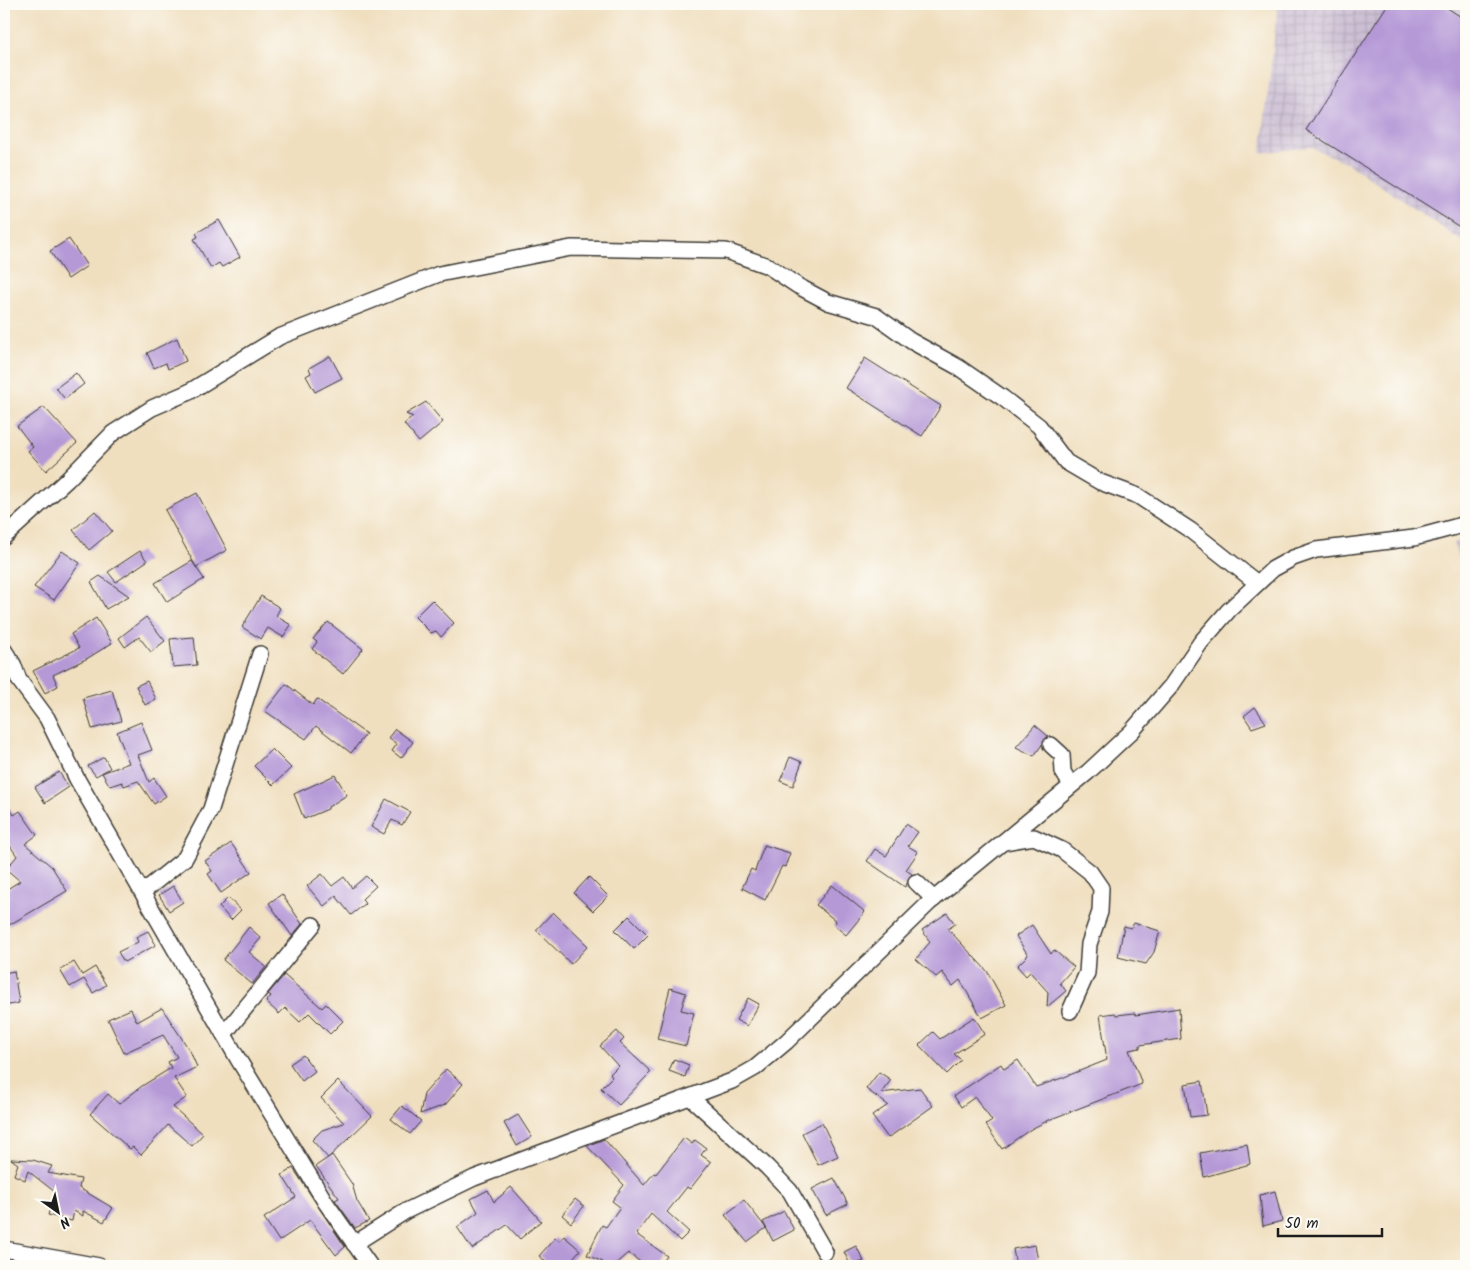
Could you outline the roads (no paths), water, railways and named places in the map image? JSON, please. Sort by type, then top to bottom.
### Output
[{"type":"street","points":[[4,537],[68,480],[113,433],[152,408],[189,392],[279,337],[439,274],[571,248],[726,251],[768,266],[798,286],[828,302],[876,316],[911,341],[958,367],[1039,426],[1066,462],[1100,482],[1138,496],[1190,530],[1257,583]]},
{"type":"street","points":[[354,1244],[406,1211],[474,1178],[732,1081],[755,1068],[786,1042],[934,899],[1071,785],[1132,731],[1172,686],[1201,642],[1257,583],[1273,569],[1293,558],[1316,550],[1414,538],[1466,524]]},
{"type":"street","points":[[4,650],[13,664],[19,680],[47,718],[77,779],[224,1034],[321,1194],[370,1266]]},
{"type":"street","points":[[143,892],[186,858],[211,809],[260,654]]},
{"type":"street","points":[[1050,745],[1062,755],[1062,772],[1071,785]]},
{"type":"street","points":[[1002,842],[1034,837],[1062,850],[1090,872],[1101,888],[1100,912],[1089,944],[1087,973],[1070,1011]]},
{"type":"street","points":[[916,882],[934,899]]},
{"type":"street","points":[[224,1034],[314,925]]},
{"type":"street","points":[[690,1097],[767,1167],[790,1191],[825,1252]]},
{"type":"street","points":[[4,1249],[99,1266]]}]
